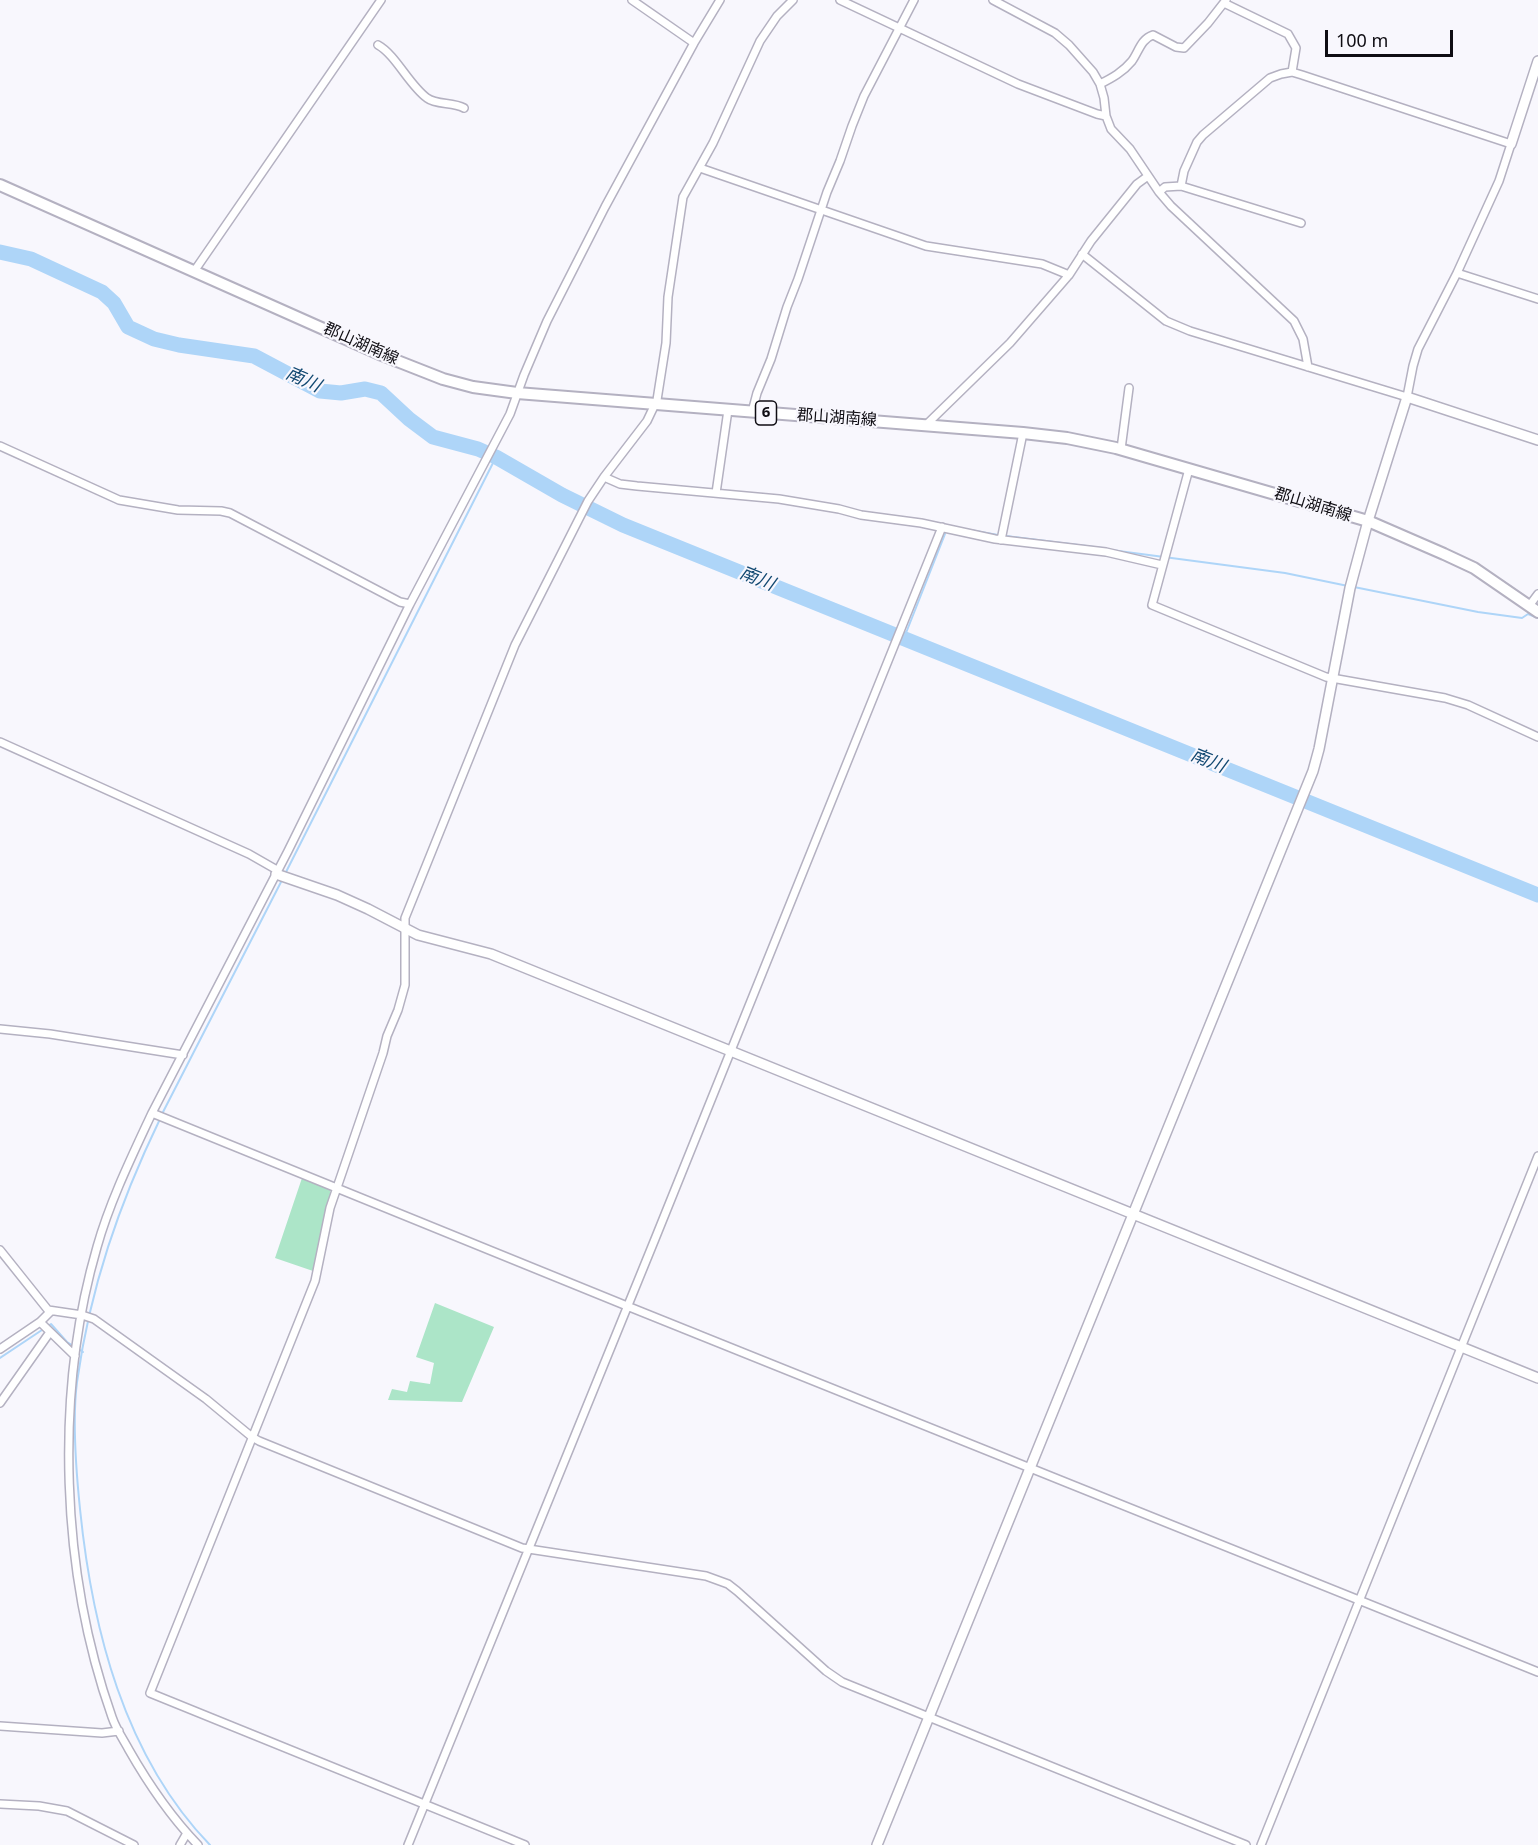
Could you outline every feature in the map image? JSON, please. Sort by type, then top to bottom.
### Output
[{"type":"main road","name":"郡山湖南線","points":[[0,185],[382,355],[443,379],[473,387],[517,393],[1023,433],[1067,438],[1121,449],[1368,521],[1474,568],[1534,609]]},
{"type":"street","points":[[195,270],[381,0]]},
{"type":"street","points":[[632,0],[693,43]]},
{"type":"street","points":[[198,1845],[153,1791],[112,1718],[94,1662],[81,1592],[73,1537],[69,1474],[71,1400],[75,1356],[96,1250],[104,1222],[132,1156],[158,1115],[183,1055],[410,604],[510,414],[547,321],[693,43],[720,0]]},
{"type":"street","points":[[525,1845],[150,1693],[315,1281],[325,1230],[337,1189],[387,1036],[402,999],[405,975],[405,918],[515,645],[588,501],[647,421],[658,397],[666,343],[668,297],[683,197],[729,111],[756,48],[777,16],[793,0]]},
{"type":"street","points":[[840,0],[1018,84],[1106,116]]},
{"type":"street","points":[[752,412],[821,209],[864,96],[914,0]]},
{"type":"street","points":[[993,0],[1055,33],[1083,61],[1100,84],[1106,116],[1115,135],[1130,149],[1159,192],[1176,211],[1294,321],[1302,339],[1308,367]]},
{"type":"street","points":[[1100,84],[1120,72],[1132,60],[1144,40],[1150,36],[1153,35],[1176,47],[1184,48],[1225,1],[1288,34],[1296,48],[1292,72]]},
{"type":"street","points":[[378,45],[384,49],[412,84],[430,100],[464,108]]},
{"type":"street","points":[[877,1845],[1304,791],[1319,749],[1350,588],[1368,521],[1407,397],[1418,349],[1499,181],[1538,61]]},
{"type":"street","points":[[1181,186],[1184,171],[1197,142],[1203,135],[1270,78],[1292,72],[1511,144]]},
{"type":"street","points":[[700,168],[926,246],[1042,264],[1070,275]]},
{"type":"street","points":[[926,425],[1010,343],[1070,275],[1091,240],[1137,184],[1148,176]]},
{"type":"street","points":[[1159,192],[1165,187],[1181,186],[1301,223]]},
{"type":"street","points":[[1082,254],[1171,324],[1190,332],[1407,397],[1538,440]]},
{"type":"street","points":[[1456,273],[1538,299]]},
{"type":"street","points":[[1121,449],[1129,388]]},
{"type":"street","points":[[716,493],[728,410]]},
{"type":"street","points":[[1001,540],[1023,433]]},
{"type":"street","points":[[0,446],[119,500],[178,510],[230,513],[400,602],[410,604]]},
{"type":"street","points":[[1189,469],[1152,605],[1332,678],[1445,698],[1467,705],[1538,737]]},
{"type":"street","points":[[604,477],[620,484],[779,499],[861,515],[942,527],[1001,540],[1106,552],[1162,565]]},
{"type":"street","points":[[408,1845],[942,527]]},
{"type":"street","points":[[1534,609],[1538,594]]},
{"type":"street","points":[[0,742],[249,854],[276,872],[337,895],[430,939],[491,954],[1538,1378]]},
{"type":"street","points":[[0,1029],[183,1055]]},
{"type":"street","points":[[158,1115],[1538,1672]]},
{"type":"street","points":[[1261,1845],[1538,1156]]},
{"type":"street","points":[[0,1250],[45,1307],[51,1311],[94,1318],[206,1399],[252,1437],[529,1549],[706,1576],[728,1584],[833,1677],[929,1718],[1246,1845]]},
{"type":"street","points":[[0,1349],[40,1322],[51,1311]]},
{"type":"street","points":[[40,1322],[75,1356]]},
{"type":"street","points":[[0,1403],[50,1332]]},
{"type":"street","points":[[0,1726],[102,1733],[119,1731]]},
{"type":"street","points":[[0,1804],[39,1806],[67,1811],[134,1845]]},
{"type":"street","points":[[180,1845],[187,1833]]},
{"type":"green space","points":[[302,1178],[330,1190],[331,1193],[313,1271],[275,1258]]},
{"type":"green space","points":[[435,1303],[494,1327],[462,1402],[388,1400],[392,1389],[407,1392],[410,1381],[430,1384],[434,1363],[416,1357]]},
{"type":"waterway","name":"南川","points":[[0,252],[31,259],[102,292],[114,303],[128,327],[154,339],[254,356],[320,391],[341,393],[365,389],[381,393],[433,437],[478,449],[496,457],[562,495],[623,525],[1538,895]]},
{"type":"waterway","points":[[285,874],[496,457]]},
{"type":"waterway","points":[[948,526],[998,535],[1102,548]]},
{"type":"waterway","points":[[904,638],[945,534]]},
{"type":"waterway","points":[[1111,550],[1285,573],[1348,586]]},
{"type":"waterway","points":[[1354,587],[1478,612],[1522,618],[1528,614],[1538,618]]},
{"type":"waterway","points":[[162,1114],[281,882]]},
{"type":"waterway","points":[[160,1119],[119,1215],[98,1280],[77,1382],[76,1462],[80,1509],[93,1599],[117,1688],[134,1731],[155,1772],[180,1810],[210,1845]]},
{"type":"waterway","points":[[0,1358],[51,1324],[67,1342],[83,1352]]}]
